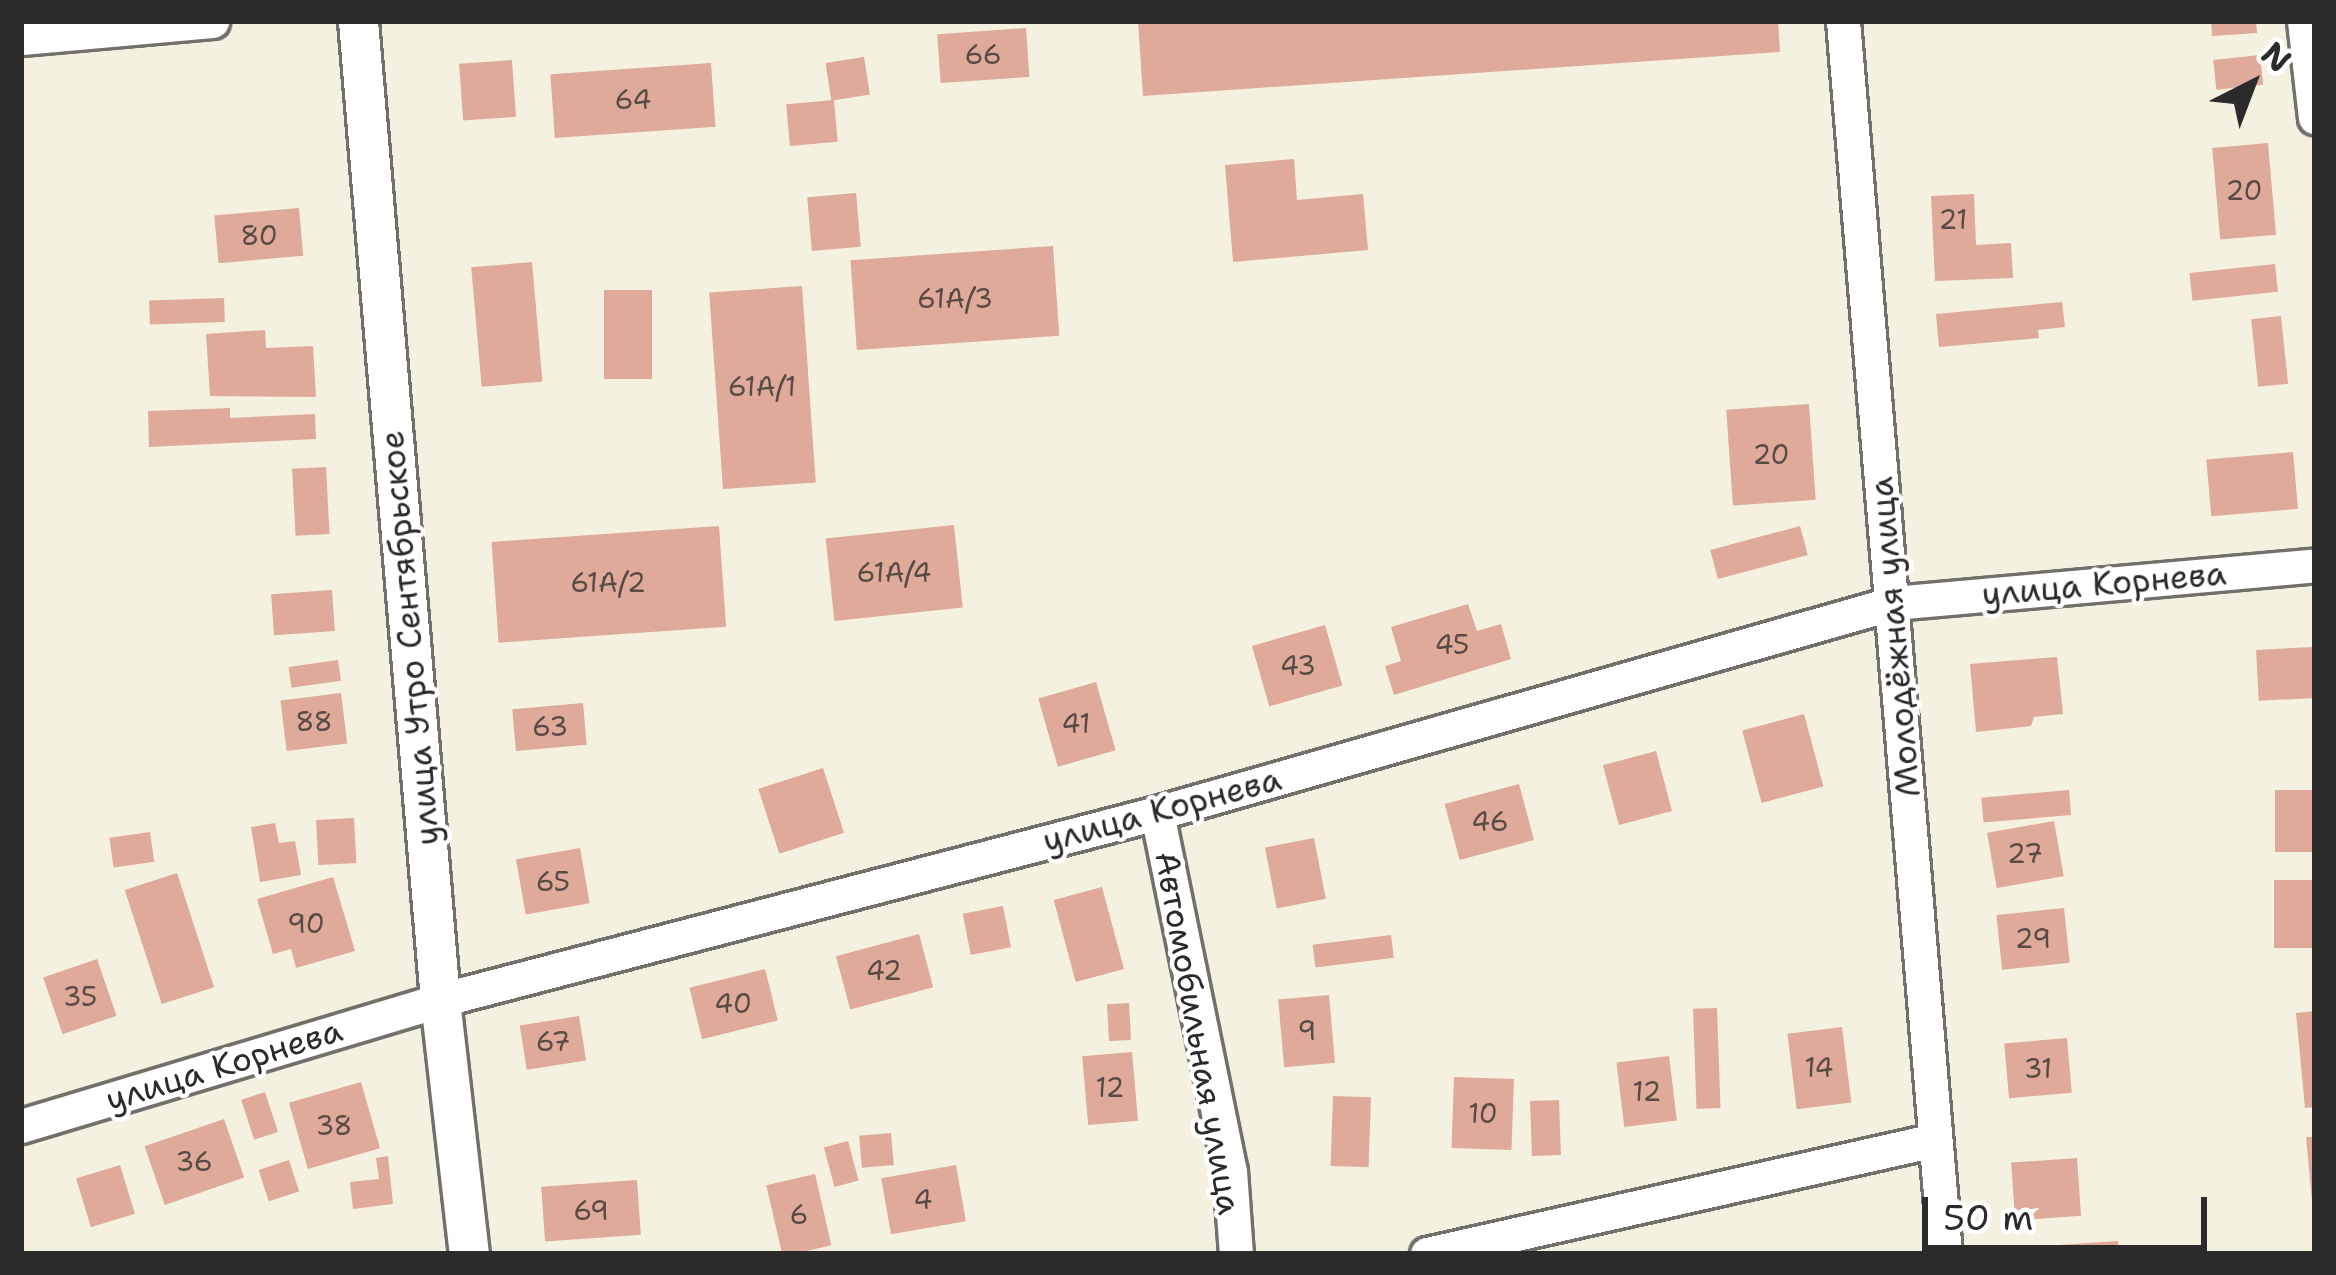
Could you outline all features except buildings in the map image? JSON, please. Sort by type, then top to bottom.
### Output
[{"type":"street","points":[[21,38],[212,21]]},
{"type":"street","name":"улица Утро Сентябрьское","points":[[358,21],[440,1000],[469,1254]]},
{"type":"street","name":"Молодёжная улица","points":[[1843,21],[1946,1254]]},
{"type":"street","points":[[2304,21],[2315,117]]},
{"type":"street","name":"улица Корнева","points":[[21,1126],[440,1000],[1157,813],[1893,604],[2315,565]]},
{"type":"street","name":"Автомобильная улица","points":[[1157,813],[1230,1171],[1236,1254]]},
{"type":"street","points":[[1427,1254],[1935,1139]]}]
